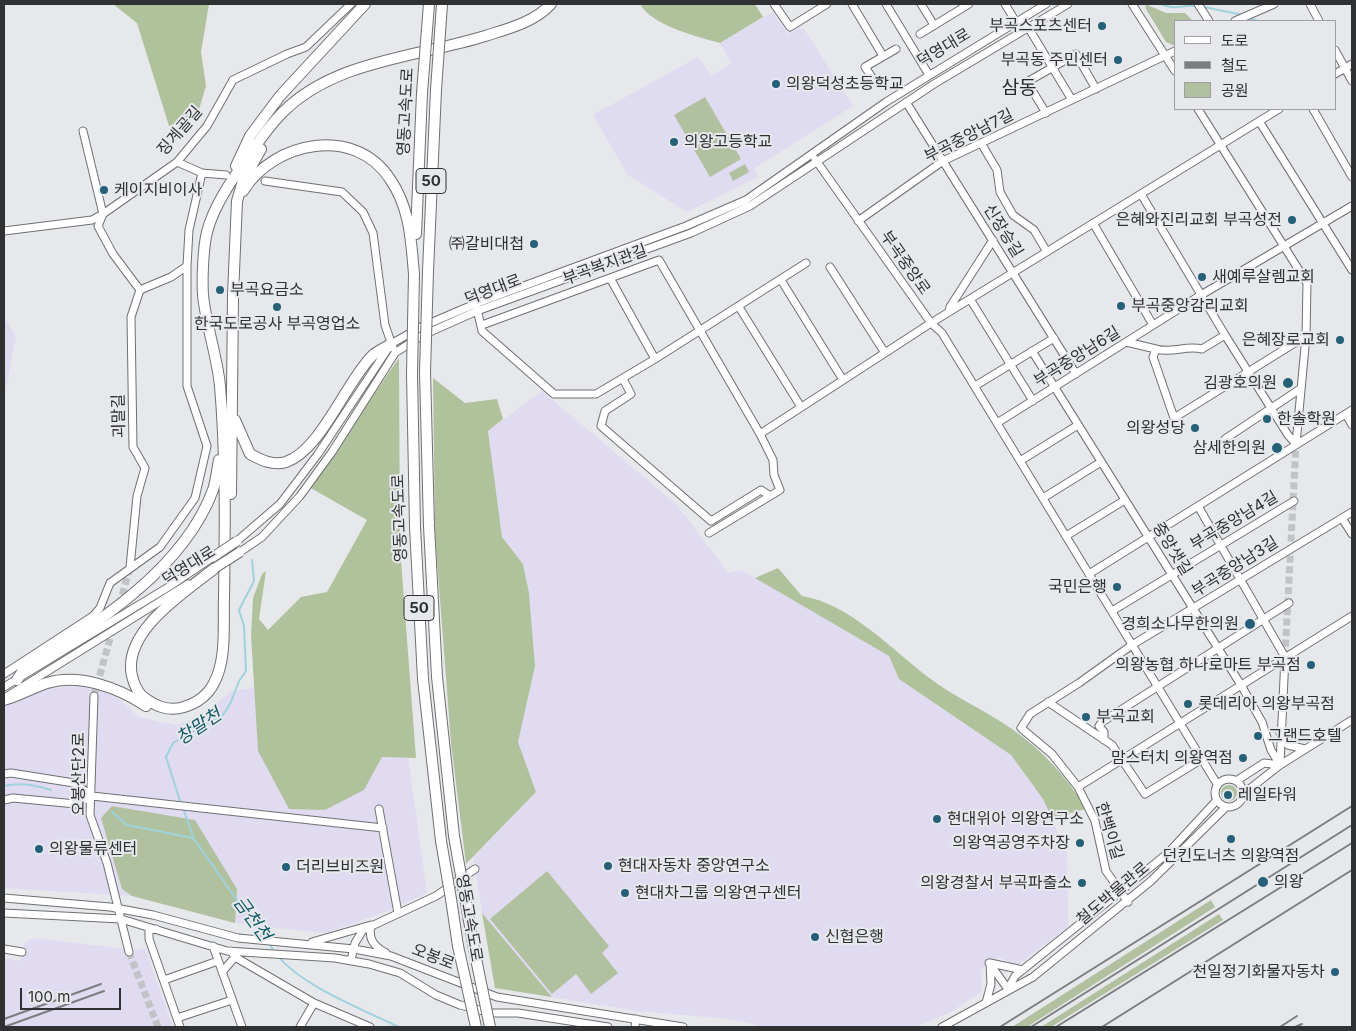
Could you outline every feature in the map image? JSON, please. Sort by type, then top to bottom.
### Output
[{"type":"highway","points":[[215,568],[151,622],[137,641],[130,670],[134,684],[140,694],[164,709],[177,710],[192,704],[206,695],[216,681],[220,663],[225,496],[220,384],[203,294],[207,233],[250,136],[310,62],[366,4]]},
{"type":"highway","name":"영동고속도로","points":[[429,4],[422,93],[414,274],[412,374],[415,527],[423,679],[441,841],[458,946],[476,1027]]},
{"type":"highway","name":"영동고속도로","points":[[442,4],[436,90],[425,372],[429,526],[437,677],[454,836],[464,898],[490,1027]]},
{"type":"highway","points":[[224,193],[258,142],[284,111],[312,91],[343,73],[464,43],[505,30],[523,23],[551,4]]},
{"type":"highway","points":[[4,700],[48,682],[68,678],[114,690],[165,714],[178,714],[195,709],[210,700],[221,682],[229,634],[233,295],[237,201],[242,181],[264,144],[289,114],[346,79],[465,50],[508,36],[527,28],[551,13],[559,4]]},
{"type":"highway","points":[[237,201],[249,182],[276,159],[300,148],[317,145],[346,146],[363,154],[377,164],[394,186],[408,218],[414,274]]},
{"type":"highway","points":[[232,412],[250,454],[274,464],[285,462],[311,444],[372,356],[393,348]]},
{"type":"highway","points":[[17,680],[24,669],[79,635],[120,606],[153,576],[179,546],[197,522],[213,490],[222,442]]},
{"type":"main road","name":"덕영대로","points":[[213,557],[237,541]]},
{"type":"main road","name":"덕영대로","points":[[215,568],[240,552]]},
{"type":"street","name":"징계골길","points":[[4,231],[92,220],[103,214],[177,162],[207,126],[233,80],[306,47],[351,4]]},
{"type":"street","points":[[774,4],[790,27],[827,4]]},
{"type":"street","points":[[852,4],[883,56]]},
{"type":"street","points":[[886,4],[928,75]]},
{"type":"street","points":[[921,4],[934,25]]},
{"type":"street","points":[[920,34],[969,4]]},
{"type":"street","points":[[1005,4],[1016,22]]},
{"type":"street","name":"덕영대로","points":[[476,308],[686,226],[746,200],[928,75],[1046,4]]},
{"type":"street","name":"덕영대로","points":[[237,541],[265,519],[285,498],[393,348],[421,327],[691,233],[750,206],[906,102],[1068,4]]},
{"type":"street","points":[[1132,4],[1174,70]]},
{"type":"street","points":[[1198,4],[1208,20]]},
{"type":"street","points":[[1238,20],[1274,4]]},
{"type":"street","points":[[1310,4],[1318,20]]},
{"type":"street","points":[[1028,27],[1072,100]]},
{"type":"street","points":[[873,79],[865,67],[896,49]]},
{"type":"street","name":"부곡중앙남7길","points":[[858,221],[943,161],[1174,52]]},
{"type":"street","points":[[1336,52],[1352,81]]},
{"type":"street","points":[[1046,113],[1028,82],[1076,54],[1096,89]]},
{"type":"street","points":[[1336,73],[1352,64]]},
{"type":"street","name":"신장승길","points":[[906,102],[1076,374]]},
{"type":"street","points":[[1199,110],[1307,283],[1306,336],[1296,444]]},
{"type":"street","points":[[760,434],[949,312],[1277,110]]},
{"type":"street","points":[[1315,110],[1352,178]]},
{"type":"street","points":[[1259,121],[1352,270]]},
{"type":"street","points":[[83,131],[103,214],[98,226],[113,254],[140,290],[171,277],[187,266]]},
{"type":"street","points":[[981,143],[997,170],[1000,192],[1014,215],[1034,230],[1047,252]]},
{"type":"street","name":"부곡중앙로","points":[[812,155],[931,324],[942,333],[1218,784]]},
{"type":"street","points":[[177,162],[202,173],[226,175]]},
{"type":"street","points":[[4,674],[93,616],[100,608],[110,583],[160,547],[195,498],[206,446],[187,386],[187,266],[190,230],[202,173]]},
{"type":"street","points":[[265,181],[342,192],[363,212],[374,233],[385,325],[393,348]]},
{"type":"street","points":[[1141,194],[1225,335],[1296,444]]},
{"type":"street","name":"부곡중앙남6길","points":[[997,423],[1201,295],[1352,206]]},
{"type":"street","points":[[1093,224],[1153,325]]},
{"type":"street","points":[[949,312],[950,307],[992,240]]},
{"type":"street","name":"부곡복지관길","points":[[482,325],[660,260],[701,331]]},
{"type":"street","points":[[476,308],[482,325],[482,331],[554,394],[596,394],[701,331],[806,264]]},
{"type":"street","points":[[830,266],[884,353]]},
{"type":"street","points":[[610,278],[655,359]]},
{"type":"street","points":[[781,280],[843,380]]},
{"type":"street","name":"괴말길","points":[[130,567],[137,496],[145,468],[133,447],[131,317],[140,290]]},
{"type":"street","points":[[970,299],[1033,400]]},
{"type":"street","points":[[739,307],[801,407]]},
{"type":"street","points":[[701,331],[773,460],[774,475],[780,490],[710,533]]},
{"type":"street","points":[[1126,342],[1165,352],[1187,346],[1202,349],[1225,335]]},
{"type":"street","points":[[1156,349],[1153,357],[1174,418],[1306,336]]},
{"type":"street","points":[[975,386],[1054,338]]},
{"type":"street","name":"덕영대로","points":[[240,552],[262,536],[300,496],[332,452],[393,348]]},
{"type":"street","name":"중앙샛길","points":[[1032,351],[1241,686],[1262,722],[1270,750],[1280,765]]},
{"type":"street","points":[[623,379],[631,394],[605,411],[601,426],[710,521],[761,490],[770,496]]},
{"type":"street","points":[[1225,439],[1255,420],[1270,406],[1300,389]]},
{"type":"street","points":[[1089,574],[1349,412],[1352,424]]},
{"type":"street","points":[[1020,461],[1078,425]]},
{"type":"street","points":[[1043,498],[1101,462]]},
{"type":"street","points":[[1066,536],[1125,500]]},
{"type":"street","name":"부곡중앙남4길","points":[[1112,612],[1220,544],[1294,501]]},
{"type":"street","points":[[1198,506],[1285,657],[1280,732],[1280,765]]},
{"type":"street","name":"부곡중앙남3길","points":[[1021,728],[1030,714],[1132,645],[1352,512]]},
{"type":"street","points":[[1342,518],[1352,534]]},
{"type":"street","name":"덕영대로","points":[[4,688],[170,586],[213,557]]},
{"type":"street","name":"덕영대로","points":[[4,700],[215,568]]},
{"type":"street","points":[[1104,740],[1104,732],[1099,726],[1102,722],[1289,603]]},
{"type":"street","points":[[1078,787],[1352,616]]},
{"type":"street","name":"오봉산단2로","points":[[94,696],[90,815],[107,863],[130,952]]},
{"type":"street","points":[[1048,702],[1112,745],[1145,794],[1202,759]]},
{"type":"street","points":[[1243,794],[1236,781],[1226,779],[1218,784],[1214,794],[1216,801],[1226,808],[1238,805],[1243,794],[1280,765],[1352,720]]},
{"type":"street","name":"한백이길","points":[[1021,728],[1052,754],[1078,787],[1095,821],[1106,871],[1128,902]]},
{"type":"street","points":[[1280,732],[1288,745],[1305,749]]},
{"type":"street","points":[[1236,781],[1264,763],[1280,765]]},
{"type":"street","points":[[4,774],[11,773],[74,783],[92,796],[196,809],[383,828]]},
{"type":"street","points":[[4,800],[13,798],[76,804],[92,796]]},
{"type":"street","name":"철도박물관로","points":[[1008,989],[1015,976],[1120,893],[1189,833],[1216,801]]},
{"type":"street","name":"철도박물관로","points":[[942,1027],[1008,989],[1033,977],[1128,902],[1174,860],[1226,808]]},
{"type":"street","points":[[379,809],[398,913]]},
{"type":"street","points":[[307,944],[371,925],[398,913],[436,896],[475,869]]},
{"type":"street","points":[[4,898],[119,908]]},
{"type":"street","name":"오봉로","points":[[119,908],[153,915],[238,938],[354,949],[391,956],[497,997],[635,1023]]},
{"type":"street","points":[[4,912],[120,918],[160,929],[233,954],[314,1003],[354,1024],[370,1027]]},
{"type":"street","points":[[351,960],[359,935],[371,925]]},
{"type":"street","points":[[371,925],[371,940],[375,946],[391,956]]},
{"type":"street","points":[[160,929],[152,929],[148,933],[180,1027]]},
{"type":"street","points":[[213,946],[242,1027]]},
{"type":"street","points":[[4,949],[22,952]]},
{"type":"street","name":"오봉로","points":[[233,954],[246,952],[351,960],[388,968],[449,1001],[491,1013],[518,1013],[608,1027]]},
{"type":"street","points":[[222,972],[233,954]]},
{"type":"street","points":[[164,980],[218,961]]},
{"type":"street","points":[[989,963],[1023,970]]},
{"type":"street","points":[[989,963],[1008,989]]},
{"type":"street","points":[[986,1003],[991,984],[989,963]]},
{"type":"street","points":[[177,1018],[232,1000]]},
{"type":"street","points":[[300,1027],[314,1003]]},
{"type":"street","points":[[484,1027],[491,1013]]},
{"type":"street","points":[[635,1023],[682,1027]]},
{"type":"shaded area","points":[[773,12],[788,34],[797,29],[804,29],[853,106],[755,168],[758,177],[687,212],[628,175],[593,115],[698,57],[712,76],[731,63],[720,43]]},
{"type":"shaded area","points":[[4,317],[16,337],[4,398]]},
{"type":"shaded area","points":[[542,391],[677,505],[728,573],[742,570],[890,656],[899,679],[1011,755],[1043,799],[1067,853],[1068,927],[1016,966],[998,957],[981,969],[982,991],[951,1012],[914,1027],[765,1027],[729,1019],[637,1011],[495,988],[473,858],[536,792],[518,742],[535,666],[529,593],[523,564],[502,537],[488,431]]},
{"type":"shaded area","points":[[81,686],[114,694],[138,717],[176,725],[205,714],[230,692],[255,687],[258,751],[364,790],[382,757],[408,757],[427,893],[388,911],[325,933],[241,924],[132,896],[4,888],[4,706],[34,690]]},
{"type":"shaded area","points":[[35,938],[137,950],[145,948],[173,1027],[4,1027],[4,958],[20,961],[25,942]]},
{"type":"green space","points":[[113,4],[209,4],[201,52],[206,86],[197,116],[169,126],[137,23]]},
{"type":"green space","points":[[640,4],[755,4],[763,17],[720,43],[688,34],[664,24],[654,18]]},
{"type":"green space","points":[[1145,4],[1166,13],[1185,13],[1192,20],[1174,20],[1174,46],[1166,42],[1146,9]]},
{"type":"green space","points":[[705,97],[741,159],[710,177],[674,115]]},
{"type":"green space","points":[[745,164],[749,172],[733,181],[729,173]]},
{"type":"green space","points":[[399,358],[400,547],[416,758],[382,757],[364,790],[325,810],[289,809],[258,751],[251,635],[253,598],[262,574],[266,571],[259,619],[268,630],[301,597],[327,592],[367,520],[309,487]]},
{"type":"green space","points":[[433,378],[465,403],[497,399],[503,419],[488,431],[502,537],[523,564],[529,593],[535,666],[518,742],[536,792],[466,864],[451,743],[435,534]]},
{"type":"green space","points":[[778,568],[802,596],[837,608],[853,617],[938,684],[1002,722],[1023,737],[1054,765],[1086,809],[1052,818],[1043,799],[1011,755],[899,679],[889,656],[755,578]]},
{"type":"green space","points":[[1229,785],[1237,793],[1229,801],[1221,793]]},
{"type":"green space","points":[[112,806],[195,820],[237,889],[235,923],[132,896],[122,889],[101,818]]},
{"type":"green space","points":[[547,871],[609,946],[602,953],[618,973],[591,994],[576,974],[552,994],[490,919]]},
{"type":"green space","points":[[1211,900],[1215,907],[1027,1027],[1012,1027]]},
{"type":"green space","points":[[482,913],[552,997],[495,988]]},
{"type":"green space","points":[[1219,914],[1223,920],[1051,1027],[1041,1027]]},
{"type":"waterway","points":[[1160,4],[1172,7],[1197,6]]},
{"type":"waterway","points":[[1204,7],[1243,15]]},
{"type":"waterway","points":[[1250,18],[1255,20]]},
{"type":"waterway","name":"창말천","points":[[181,804],[166,757],[173,743],[223,715],[231,702],[239,681],[246,671],[244,626],[239,610],[254,581],[252,560]]},
{"type":"waterway","name":"금천천","points":[[4,786],[28,785],[51,790]]},
{"type":"waterway","name":"창말천","points":[[183,808],[193,837]]},
{"type":"waterway","name":"금천천","points":[[112,812],[127,825],[193,838],[264,938]]},
{"type":"waterway","name":"금천천","points":[[269,944],[275,952]]},
{"type":"waterway","name":"금천천","points":[[278,956],[289,967],[318,987],[399,1027]]},
{"type":"tunnel","points":[[1285,657],[1296,444]]},
{"type":"tunnel","points":[[94,696],[130,567]]},
{"type":"tunnel","points":[[129,952],[158,1027]]},
{"type":"railway","points":[[1000,1027],[1352,806]]},
{"type":"railway","points":[[1031,1027],[1352,825]]},
{"type":"railway","points":[[1056,1027],[1352,843]]},
{"type":"railway","points":[[1102,1027],[1352,870]]},
{"type":"railway","points":[[4,1019],[101,984]]},
{"type":"railway","points":[[4,1027],[104,991]]},
{"type":"railway","points":[[1280,1027],[1297,1016]]},
{"type":"railway","points":[[1295,1027],[1302,1024]]},
{"type":"place","name":"부곡스포츠센터","points":[[1102,26]]},
{"type":"place","name":"부곡동 주민센터","points":[[1118,60]]},
{"type":"place","name":"의왕덕성초등학교","points":[[776,84]]},
{"type":"place","name":"의왕고등학교","points":[[674,142]]},
{"type":"place","name":"케이지비이사","points":[[104,190]]},
{"type":"place","name":"은혜와진리교회 부곡성전","points":[[1292,220]]},
{"type":"place","name":"㈜갈비대첩","points":[[534,244]]},
{"type":"place","name":"새예루살렘교회","points":[[1202,277]]},
{"type":"place","name":"부곡요금소","points":[[220,290]]},
{"type":"place","name":"부곡중앙감리교회","points":[[1121,306]]},
{"type":"place","name":"한국도로공사 부곡영업소","points":[[277,307]]},
{"type":"place","name":"은혜장로교회","points":[[1340,340]]},
{"type":"place","name":"김광호의원","points":[[1288,383]]},
{"type":"place","name":"한솔학원","points":[[1267,419]]},
{"type":"place","name":"의왕성당","points":[[1195,428]]},
{"type":"place","name":"삼세한의원","points":[[1277,448]]},
{"type":"place","name":"국민은행","points":[[1117,587]]},
{"type":"place","name":"경희소나무한의원","points":[[1250,624]]},
{"type":"place","name":"의왕농협 하나로마트 부곡점","points":[[1311,665]]},
{"type":"place","name":"롯데리아 의왕부곡점","points":[[1188,704]]},
{"type":"place","name":"부곡교회","points":[[1086,717]]},
{"type":"place","name":"그랜드호텔","points":[[1258,736]]},
{"type":"place","name":"맘스터치 의왕역점","points":[[1243,758]]},
{"type":"place","name":"레일타워","points":[[1228,795]]},
{"type":"place","name":"현대위아 의왕연구소","points":[[937,819]]},
{"type":"place","name":"던킨도너츠 의왕역점","points":[[1231,839]]},
{"type":"place","name":"의왕역공영주차장","points":[[1080,843]]},
{"type":"place","name":"의왕물류센터","points":[[39,849]]},
{"type":"place","name":"현대자동차 중앙연구소","points":[[608,866]]},
{"type":"place","name":"더리브비즈원","points":[[286,867]]},
{"type":"place","name":"의왕","points":[[1263,882]]},
{"type":"place","name":"의왕경찰서 부곡파출소","points":[[1082,883]]},
{"type":"place","name":"현대차그룹 의왕연구센터","points":[[625,893]]},
{"type":"place","name":"신협은행","points":[[815,937]]},
{"type":"place","name":"천일정기화물자동차","points":[[1335,972]]},
{"type":"district","name":"삼동","points":[[1019,88]]}]
